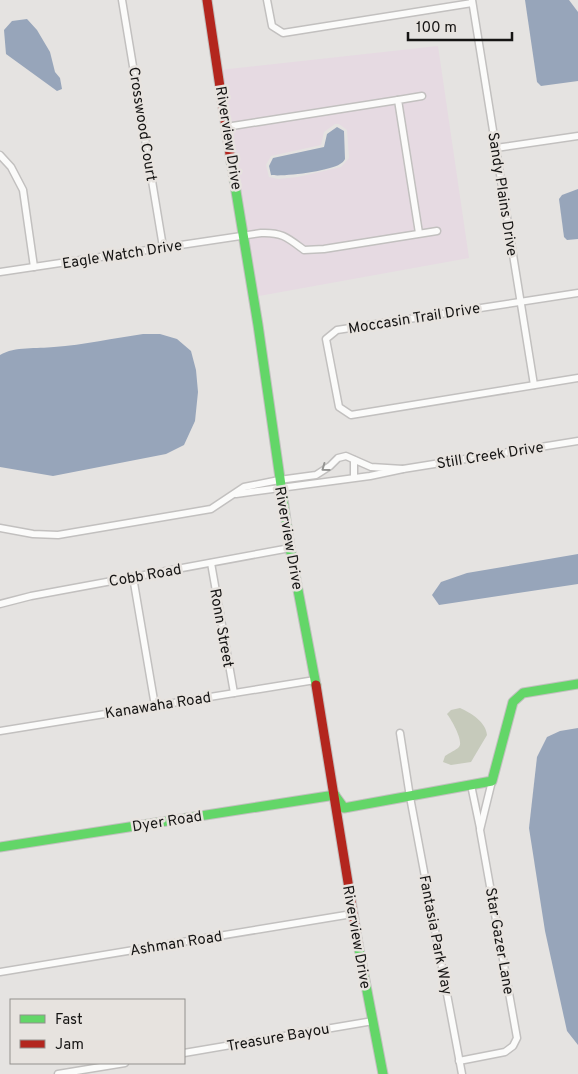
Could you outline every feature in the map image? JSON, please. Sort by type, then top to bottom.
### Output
[{"type":"street","name":"Crosswood Court","points":[[122,0],[163,248]]},
{"type":"street","name":"Riverview Drive","points":[[207,0],[272,416],[290,548],[335,795],[352,914],[383,1074]]},
{"type":"street","name":"Sandy Plains Drive","points":[[267,0],[272,26],[283,33],[472,2],[534,385]]},
{"type":"street","points":[[226,127],[422,96]]},
{"type":"street","points":[[398,100],[420,233]]},
{"type":"street","points":[[496,148],[578,136]]},
{"type":"street","points":[[0,155],[11,167],[23,190],[34,267]]},
{"type":"street","name":"Eagle Watch Drive","points":[[0,272],[244,235],[273,233],[288,237],[304,250],[324,249],[437,230]]},
{"type":"street","name":"Moccasin Trail Drive","points":[[578,293],[336,330],[326,339],[339,407],[351,415],[578,378]]},
{"type":"street","name":"Still Creek Drive","points":[[280,484],[370,476],[578,441]]},
{"type":"street","name":"Still Creek Drive","points":[[280,484],[316,475],[338,458],[346,456],[371,467],[403,469]]},
{"type":"street","points":[[354,460],[354,477]]},
{"type":"street","points":[[0,528],[33,534],[58,535],[211,509],[236,494],[280,484]]},
{"type":"street","name":"Cobb Road","points":[[0,604],[31,596],[290,548]]},
{"type":"street","name":"Ronn Street","points":[[211,563],[234,693]]},
{"type":"street","points":[[133,577],[155,706]]},
{"type":"street","name":"Kanawaha Road","points":[[0,732],[315,680]]},
{"type":"street","points":[[335,795],[344,808],[492,781],[513,702],[522,693],[578,684]]},
{"type":"street","name":"Fantasia Park Way","points":[[400,733],[410,797],[462,1074]]},
{"type":"street","name":"Star Gazer Lane","points":[[459,1061],[505,1052],[513,1046],[517,1038],[480,830],[492,781]]},
{"type":"street","points":[[471,785],[480,830]]},
{"type":"street","name":"Dyer Road","points":[[0,847],[335,795]]},
{"type":"street","name":"Ashman Road","points":[[0,972],[352,914]]},
{"type":"street","name":"Treasure Bayou","points":[[185,1053],[373,1021]]},
{"type":"street","points":[[58,1074],[118,1064]]},
{"type":"shaded area","points":[[438,46],[469,258],[259,296],[219,70]],"holes":[[[335,124],[339,124],[347,130],[349,158],[341,167],[298,177],[278,179],[269,177],[266,165],[271,156],[321,145],[324,132]]]},
{"type":"green space","points":[[460,708],[481,722],[487,735],[471,762],[451,765],[443,762],[445,756],[459,747],[460,740],[447,714],[451,710]]},
{"type":"water","points":[[525,0],[569,0],[578,12],[578,81],[541,86],[537,82]]},
{"type":"water","points":[[27,19],[37,30],[50,52],[62,89],[57,91],[6,54],[4,30],[12,21]]},
{"type":"water","points":[[337,127],[344,131],[345,159],[341,163],[335,167],[306,173],[271,175],[269,166],[273,158],[324,147],[327,134]]},
{"type":"water","points":[[578,189],[578,239],[567,240],[564,237],[559,199],[562,195]]},
{"type":"water","points":[[143,334],[160,334],[177,339],[191,351],[196,370],[198,392],[195,421],[184,445],[166,454],[53,476],[0,467],[0,355],[12,350],[76,345]]},
{"type":"water","points":[[578,554],[578,584],[439,605],[432,595],[441,582],[467,573]]},
{"type":"water","points":[[578,728],[578,1045],[567,1031],[545,931],[529,828],[537,757],[547,737],[560,731]]},
{"type":"traffic: fast","points":[[231,161],[258,325],[290,548],[316,685]]},
{"type":"traffic: fast","points":[[336,797],[344,808],[492,781],[513,702],[523,693],[578,684]]},
{"type":"traffic: fast","points":[[0,847],[335,795]]},
{"type":"traffic: fast","points":[[358,944],[383,1074]]},
{"type":"traffic: jam","points":[[207,0],[231,161]]},
{"type":"traffic: jam","points":[[316,685],[358,944]]}]
